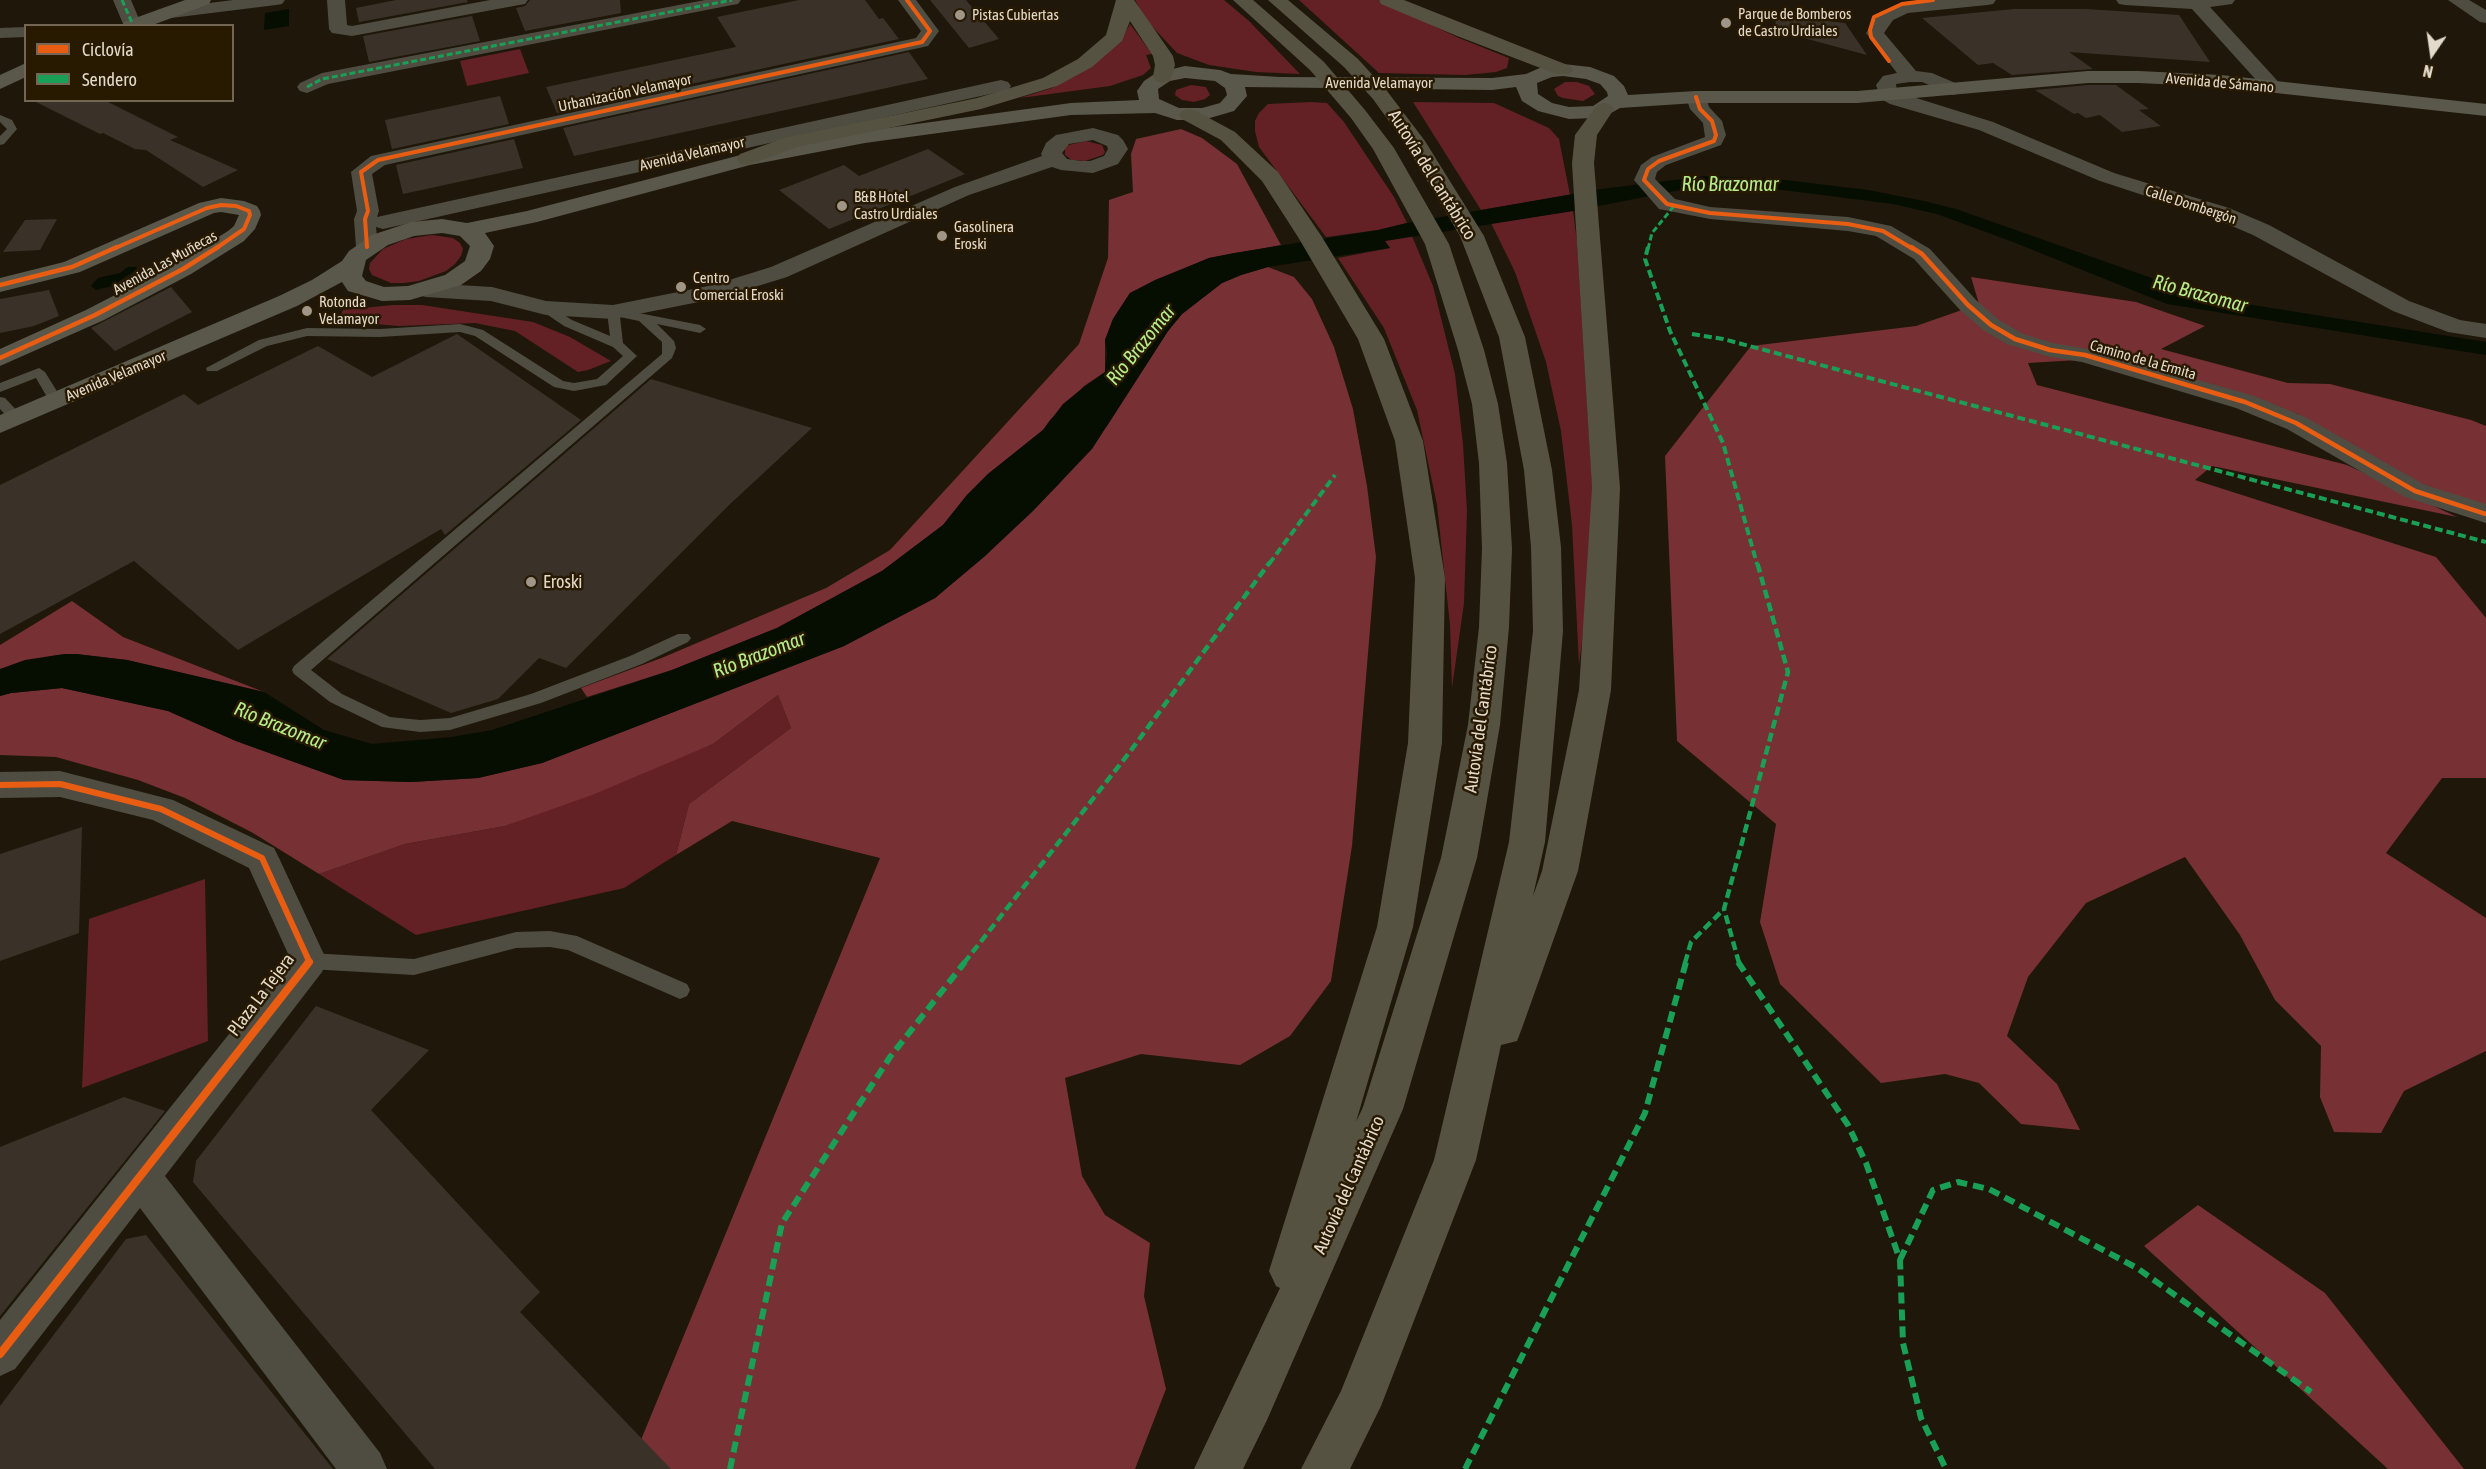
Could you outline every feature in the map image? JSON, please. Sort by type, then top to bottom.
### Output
[{"type":"highway","name":"Autovía del Cantábrico","points":[[1218,1469],[1251,1404],[1383,1109],[1460,858],[1484,725],[1494,627],[1497,549],[1493,463],[1485,404],[1471,350],[1437,244],[1383,148],[1359,114],[1317,66],[1242,0]]},
{"type":"highway","name":"Autovía del Cantábrico","points":[[1277,0],[1351,63],[1397,117],[1464,222],[1512,337],[1538,470],[1546,547],[1548,631],[1527,842],[1455,1160],[1358,1406],[1325,1469]]},
{"type":"highway","points":[[1388,0],[1563,70]]},
{"type":"highway","points":[[1126,1],[1163,56],[1165,65],[1156,81]]},
{"type":"highway","points":[[748,159],[791,142],[981,103],[1050,82],[1085,63],[1115,37],[1126,1]]},
{"type":"highway","points":[[1455,1160],[1560,872],[1595,690],[1606,488],[1583,163],[1586,135],[1610,98]]},
{"type":"highway","points":[[1189,115],[1216,128],[1248,153],[1270,177],[1371,339],[1409,441],[1430,578],[1425,743],[1395,927],[1251,1404]]},
{"type":"street","points":[[122,0],[132,24]]},
{"type":"street","points":[[135,24],[202,0]]},
{"type":"street","points":[[163,14],[276,0]]},
{"type":"street","points":[[336,0],[338,29],[352,31],[519,0]]},
{"type":"street","points":[[307,87],[322,79],[732,0]]},
{"type":"street","name":"Urbanización Velamayor","points":[[359,256],[365,219],[376,217],[363,193],[362,172],[378,160],[922,42],[930,31],[907,0]]},
{"type":"street","points":[[1888,95],[1886,85],[1890,80],[1910,76],[1875,33],[1886,16],[1904,8],[1986,0]]},
{"type":"street","points":[[2125,0],[2194,2],[2226,0]]},
{"type":"street","points":[[2457,0],[2486,18]]},
{"type":"street","points":[[2194,2],[2274,88]]},
{"type":"street","points":[[0,33],[24,32]]},
{"type":"street","points":[[0,83],[24,70]]},
{"type":"street","points":[[1529,88],[1549,71],[1590,73],[1610,98]]},
{"type":"street","name":"Avenida Velamayor","points":[[865,137],[894,126],[993,109],[1124,92],[1156,81],[1197,72],[1209,73],[1229,80],[1280,83],[1492,84],[1529,88]]},
{"type":"street","name":"Avenida de Sámano","points":[[1910,76],[1925,77],[1953,89]]},
{"type":"street","name":"Avenida de Sámano","points":[[1529,88],[1535,102],[1556,111],[1582,113],[1610,98],[1888,95],[2108,77],[2178,78],[2486,110]]},
{"type":"street","points":[[1229,80],[1237,90],[1234,101]]},
{"type":"street","points":[[1156,81],[1147,97],[1157,107]]},
{"type":"street","name":"Avenida Velamayor","points":[[376,217],[1001,86]]},
{"type":"street","name":"Avenida Velamayor","points":[[475,238],[529,218],[748,159],[865,137],[1071,109],[1157,107],[1189,115],[1217,111],[1234,101],[1261,93],[1303,90],[1475,91],[1529,88]]},
{"type":"street","name":"Calle Dombergón","points":[[1888,95],[1913,106],[1986,126],[2142,190],[2222,213],[2260,230],[2401,306],[2456,327],[2486,331]]},
{"type":"street","name":"Camino de la Ermita","points":[[1696,97],[1700,109],[1712,121],[1716,135],[1714,141],[1659,161],[1648,170],[1644,180],[1667,204],[1710,213],[1848,224],[1882,231],[1922,254],[1968,305],[1991,325],[2015,339],[2050,350],[2085,356],[2245,402],[2296,423],[2415,491],[2486,514]]},
{"type":"street","points":[[426,290],[465,273],[478,260],[475,238],[442,226],[411,229],[395,234],[359,256],[350,276],[357,286],[370,292],[396,294],[426,290],[492,294],[546,308],[613,312],[689,298],[756,280],[962,191],[1054,159]]},
{"type":"street","name":"Avenida Las Muñecas","points":[[0,285],[72,267],[207,208],[221,205],[236,206],[244,208],[250,215],[244,229],[215,250],[95,315],[3,355]]},
{"type":"street","points":[[376,217],[411,229]]},
{"type":"street","name":"Avenida Velamayor","points":[[5,415],[56,401],[232,326],[321,285],[359,256]]},
{"type":"street","points":[[465,273],[492,294]]},
{"type":"street","name":"Avenida Velamayor","points":[[232,326],[370,292]]},
{"type":"street","name":"Plaza La Tejera","points":[[0,785],[60,784],[161,809],[262,858],[309,961],[0,1354]]},
{"type":"street","points":[[140,1176],[364,1469]]},
{"type":"lane","points":[[0,118],[8,122],[12,129],[0,142]]},
{"type":"lane","points":[[212,368],[263,343],[307,332],[380,333],[460,328],[480,333],[559,384],[574,387],[600,382],[632,356],[617,344],[568,323],[546,308]]},
{"type":"lane","points":[[617,344],[613,312],[700,329]]},
{"type":"lane","points":[[645,320],[668,341],[670,348],[668,356],[300,670],[336,698],[388,723],[420,726],[450,724],[535,699],[636,660],[683,638]]},
{"type":"lane","points":[[1,387],[39,372],[56,401]]},
{"type":"lane","points":[[309,961],[414,967],[516,940],[550,939],[570,942],[680,990]]},
{"type":"shaded area","points":[[1135,0],[1224,0],[1249,21],[1300,74],[1256,72],[1209,65],[1177,53],[1146,20]]},
{"type":"shaded area","points":[[1299,0],[1378,0],[1459,38],[1509,58],[1507,68],[1496,72],[1465,75],[1379,73]]},
{"type":"shaded area","points":[[1130,24],[1152,54],[1146,55],[1151,68],[1143,75],[1110,86],[1020,98],[1052,88],[1092,66],[1120,42]]},
{"type":"shaded area","points":[[520,49],[529,73],[467,86],[460,61]]},
{"type":"shaded area","points":[[1565,82],[1577,82],[1589,86],[1595,94],[1583,101],[1558,96],[1554,89]]},
{"type":"shaded area","points":[[1191,85],[1206,87],[1210,95],[1194,102],[1182,100],[1175,95],[1176,90]]},
{"type":"shaded area","points":[[1413,102],[1494,103],[1549,128],[1559,139],[1570,195],[1481,210]]},
{"type":"shaded area","points":[[1327,103],[1344,122],[1394,197],[1407,223],[1378,230],[1326,237],[1259,147],[1255,131],[1255,121],[1268,104]]},
{"type":"shaded area","points":[[1181,129],[1202,138],[1237,164],[1281,245],[1209,258],[1130,293],[1113,319],[1105,340],[1105,372],[1084,386],[1043,430],[988,474],[967,495],[943,525],[882,571],[777,628],[672,670],[587,697],[581,688],[664,657],[826,588],[890,550],[1079,344],[1108,258],[1109,200],[1133,192],[1131,154],[1136,139]]},
{"type":"shaded area","points":[[1086,141],[1102,145],[1105,152],[1103,155],[1085,161],[1072,160],[1065,155],[1065,148],[1069,145]]},
{"type":"shaded area","points":[[1573,211],[1577,242],[1594,516],[1589,585],[1579,665],[1572,525],[1561,431],[1546,362],[1515,272],[1491,223]]},
{"type":"shaded area","points":[[432,235],[453,238],[460,243],[463,249],[455,264],[446,271],[419,281],[404,283],[391,283],[372,275],[369,269],[370,263],[383,249],[406,239]]},
{"type":"shaded area","points":[[1412,236],[1433,286],[1455,374],[1463,444],[1467,511],[1464,603],[1452,688],[1450,625],[1437,505],[1417,410],[1384,328],[1338,258],[1390,248],[1384,241]]},
{"type":"shaded area","points":[[1268,267],[1294,277],[1312,299],[1334,347],[1353,409],[1367,486],[1376,557],[1352,846],[1331,981],[1290,1036],[1240,1065],[1141,1054],[1065,1078],[1082,1176],[1105,1215],[1150,1243],[1144,1296],[1166,1389],[1135,1469],[629,1469],[880,858],[732,821],[676,855],[689,804],[791,728],[778,695],[713,744],[592,795],[505,826],[405,844],[319,874],[253,833],[185,798],[138,780],[56,757],[0,755],[0,696],[62,688],[168,711],[236,741],[344,780],[411,782],[478,778],[542,763],[844,646],[935,598],[985,556],[1058,485],[1107,426],[1168,331],[1182,314],[1222,283]]},
{"type":"shaded area","points":[[1971,277],[2136,302],[2205,326],[2161,349],[2288,383],[2330,384],[2471,420],[2486,426],[2486,506],[2416,483],[2298,414],[2112,358],[2028,363],[2037,385],[2347,465],[2457,517],[2212,466],[2195,480],[2436,557],[2486,618],[2486,778],[2442,778],[2386,853],[2486,918],[2486,1051],[2404,1091],[2381,1133],[2334,1132],[2320,1097],[2321,1046],[2275,1000],[2240,935],[2185,857],[2086,903],[2028,977],[2007,1036],[2057,1084],[2080,1130],[2021,1124],[1979,1083],[1945,1074],[1881,1083],[1780,984],[1760,922],[1776,824],[1677,741],[1665,456],[1751,346],[1916,326],[1979,304]]},
{"type":"shaded area","points":[[393,305],[422,305],[533,322],[570,337],[611,361],[578,372],[515,331],[475,323],[399,326],[338,321],[343,310]]},
{"type":"shaded area","points":[[72,601],[123,637],[264,692],[127,660],[76,654],[52,656],[0,669],[0,645]]},
{"type":"shaded area","points":[[778,695],[791,728],[689,804],[676,855],[624,888],[416,935],[319,874],[405,844],[505,826],[713,744]]},
{"type":"shaded area","points":[[205,879],[208,1041],[82,1088],[89,919]]},
{"type":"shaded area","points":[[2198,1205],[2325,1293],[2464,1469],[2388,1469],[2144,1246]]},
{"type":"water","points":[[289,9],[289,26],[264,30],[265,13]]},
{"type":"water","name":"Río Brazomar","points":[[1707,176],[1777,179],[1868,190],[1924,201],[1956,209],[2180,288],[2246,304],[2486,342],[2486,355],[2167,304],[1937,214],[1893,204],[1767,188],[1712,186],[1680,190],[1573,211],[1385,241],[1390,248],[1268,267],[1222,283],[1182,314],[1168,331],[1092,449],[1033,511],[935,598],[844,646],[542,763],[478,778],[411,782],[344,780],[236,741],[168,711],[62,688],[0,696],[0,669],[25,660],[76,654],[127,660],[264,692],[324,730],[372,744],[452,737],[492,730],[672,670],[777,628],[882,571],[943,525],[967,495],[988,474],[1043,430],[1063,404],[1105,372],[1107,353],[1105,340],[1113,319],[1130,293],[1155,280],[1209,258],[1234,253],[1378,230],[1601,189]]},
{"type":"water","points":[[128,267],[137,269],[112,286],[96,290],[91,286],[98,278],[120,273]]},
{"type":"building","points":[[396,0],[467,0],[468,2],[359,22],[356,8]]},
{"type":"building","points":[[530,0],[620,0],[621,13],[525,31],[516,8],[525,6]]},
{"type":"building","points":[[799,0],[865,0],[879,19],[883,18],[899,39],[557,113],[546,87],[736,47],[717,17]]},
{"type":"building","name":"Pistas Cubiertas","points":[[930,0],[966,0],[999,39],[969,48]]},
{"type":"building","points":[[2014,9],[2086,9],[2179,15],[2210,62],[2069,52],[2093,69],[2012,75],[1993,63],[1978,65],[1922,18]]},
{"type":"building","points":[[1777,15],[1845,23],[1867,55],[1774,30]]},
{"type":"building","points":[[472,16],[480,41],[369,62],[363,36]]},
{"type":"building","points":[[909,52],[928,79],[574,156],[563,128]]},
{"type":"building","points":[[2116,85],[2149,109],[2139,110],[2161,126],[2122,132],[2100,115],[2086,118],[2078,113],[2074,114],[2035,90]]},
{"type":"building","points":[[500,96],[509,124],[392,149],[385,120]]},
{"type":"building","points":[[36,102],[108,102],[178,137],[170,140],[238,170],[203,187],[146,150],[135,149],[103,133],[100,134]]},
{"type":"building","points":[[514,139],[523,168],[403,194],[396,165]]},
{"type":"building","name":"B&B Hotel Castro Urdiales","points":[[928,149],[965,174],[829,229],[779,190],[844,165],[859,176]]},
{"type":"building","points":[[57,219],[40,250],[3,252],[25,220]]},
{"type":"building","points":[[171,287],[192,312],[115,351],[91,328]]},
{"type":"building","points":[[49,290],[59,316],[34,326],[0,333],[0,299]]},
{"type":"building","points":[[457,334],[581,420],[445,535],[441,529],[238,650],[134,561],[0,634],[0,485],[184,394],[198,405],[318,346],[372,377]]},
{"type":"building","name":"Eroski","points":[[651,379],[812,428],[728,506],[566,668],[539,658],[498,699],[451,713],[327,659]]},
{"type":"building","points":[[82,827],[79,933],[0,961],[0,854]]},
{"type":"building","points":[[316,1006],[429,1050],[371,1110],[540,1292],[520,1312],[671,1469],[435,1469],[193,1182],[196,1161]]},
{"type":"building","points":[[124,1097],[165,1111],[0,1316],[0,1147]]},
{"type":"building","points":[[146,1235],[333,1469],[0,1469],[0,1406],[126,1239]]},
{"type":"marked path","points":[[122,0],[133,24]]},
{"type":"marked path","points":[[307,87],[322,79],[732,0]]},
{"type":"marked path","points":[[1674,206],[1652,233],[1645,259],[1670,331],[1723,443],[1788,672],[1724,909],[1738,961],[1848,1125],[1866,1163],[1900,1260],[1903,1343],[1921,1418],[1946,1469]]},
{"type":"marked path","points":[[1692,334],[1723,339],[2486,542]]},
{"type":"marked path","points":[[730,1469],[782,1223],[890,1057],[1129,753],[1335,475]]},
{"type":"marked path","points":[[1465,1469],[1645,1113],[1691,942],[1724,909]]},
{"type":"marked path","points":[[1900,1260],[1933,1190],[1958,1182],[1989,1189],[2137,1268],[2311,1392]]},
{"type":"cycle path","points":[[367,247],[365,219],[368,211],[361,172],[378,160],[922,42],[930,31],[907,0]]},
{"type":"cycle path","points":[[1889,61],[1871,37],[1870,30],[1874,17],[1902,4],[1933,0]]},
{"type":"cycle path","points":[[1696,97],[1700,109],[1712,121],[1716,135],[1714,141],[1659,161],[1648,169],[1644,180],[1667,204],[1710,213],[1848,224],[1883,231],[1922,254],[1968,305],[1991,325],[2015,339],[2050,350],[2085,355],[2245,402],[2296,423],[2415,491],[2486,514]]},
{"type":"cycle path","points":[[0,285],[72,267],[207,208],[221,205],[236,206],[249,211],[250,215],[244,229],[183,269],[95,315],[0,358]]},
{"type":"cycle path","points":[[0,785],[60,784],[161,809],[262,858],[309,961],[0,1354]]},
{"type":"place","name":"Pistas Cubiertas","points":[[960,15]]},
{"type":"place","name":"Parque de Bomberos de Castro Urdiales","points":[[1726,23]]},
{"type":"place","name":"B&B Hotel Castro Urdiales","points":[[842,206]]},
{"type":"place","name":"Gasolinera Eroski","points":[[942,236]]},
{"type":"place","name":"Centro Comercial Eroski","points":[[681,287]]},
{"type":"place","name":"Rotonda Velamayor","points":[[307,311]]},
{"type":"place","name":"Eroski","points":[[531,582]]}]
